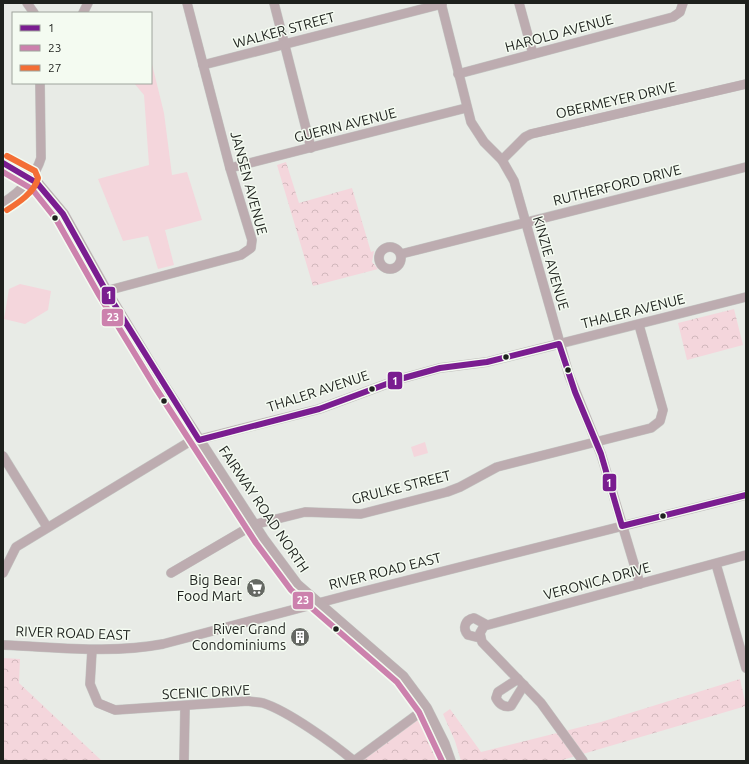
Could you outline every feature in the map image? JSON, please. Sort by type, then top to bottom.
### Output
[{"type":"main road","name":"FAIRWAY ROAD NORTH","points":[[3,163],[30,178],[44,190],[63,214],[106,291],[253,525],[297,584],[403,677],[426,708],[444,744],[450,761]]},
{"type":"street","points":[[27,3],[33,12]]},
{"type":"street","points":[[84,12],[88,3]]},
{"type":"street","name":"JANSEN AVENUE","points":[[106,291],[241,255],[251,248],[252,240],[230,168],[187,3]]},
{"type":"street","points":[[274,3],[311,148]]},
{"type":"street","points":[[520,3],[533,54]]},
{"type":"street","name":"HAROLD AVENUE","points":[[458,74],[673,16],[680,12],[683,3]]},
{"type":"street","name":"WALKER STREET","points":[[203,65],[442,4]]},
{"type":"street","name":"KINZIE AVENUE","points":[[442,4],[466,108],[477,134],[502,160],[514,181],[524,223],[575,392],[596,441],[640,584]]},
{"type":"street","points":[[3,203],[14,196],[30,178],[41,158],[40,84]]},
{"type":"street","name":"OBERMEYER DRIVE","points":[[502,160],[525,136],[531,134],[746,84]]},
{"type":"street","name":"GUERIN AVENUE","points":[[230,168],[466,108]]},
{"type":"street","name":"RUTHERFORD DRIVE","points":[[401,254],[746,167]]},
{"type":"street","name":"THALER AVENUE","points":[[3,573],[16,547],[184,444],[319,409],[400,379],[440,368],[487,362],[746,297]]},
{"type":"street","name":"GRULKE STREET","points":[[171,573],[253,525],[305,512],[361,514],[446,492],[460,487],[497,467],[651,428],[656,425],[662,416],[663,404],[639,325]]},
{"type":"street","points":[[3,456],[47,527]]},
{"type":"street","name":"RIVER ROAD EAST","points":[[3,645],[92,650],[134,650],[164,644],[746,495]]},
{"type":"street","name":"VERONICA DRIVE","points":[[583,761],[541,703],[480,638],[468,635],[465,631],[465,626],[468,620],[474,618],[485,624],[746,555]]},
{"type":"street","points":[[716,564],[746,668]]},
{"type":"street","points":[[480,638],[481,630],[485,624]]},
{"type":"street","name":"SCENIC DRIVE","points":[[92,650],[90,684],[98,703],[115,710],[185,707],[248,702],[262,703],[279,710],[344,752],[354,761]]},
{"type":"street","points":[[184,761],[185,707]]},
{"type":"street","points":[[354,761],[426,708]]},
{"type":"green space","points":[[152,64],[164,113],[172,175],[187,172],[202,220],[165,230],[174,265],[158,269],[148,236],[123,241],[98,179],[149,165],[144,95],[135,84],[152,84]]},
{"type":"green space","points":[[286,162],[299,203],[352,188],[371,252],[374,251],[372,262],[378,269],[313,286],[277,165]]},
{"type":"green space","points":[[20,284],[51,291],[48,310],[25,324],[4,319],[9,289]]},
{"type":"green space","points":[[734,309],[743,345],[687,360],[678,323]]},
{"type":"green space","points":[[425,442],[428,453],[414,457],[411,447]]},
{"type":"green space","points":[[3,658],[20,659],[19,683],[102,761],[3,761]]},
{"type":"green space","points":[[740,679],[746,706],[559,761],[461,761],[455,741],[443,714],[450,709],[481,752],[601,722]]},
{"type":"green space","points":[[423,715],[441,761],[360,761]]},
{"type":"transit line","name":"27","points":[[7,156],[35,171],[38,178],[30,192],[7,210]]},
{"type":"transit line","name":"1","points":[[3,163],[37,183],[63,214],[106,291],[199,440],[319,409],[400,379],[440,368],[487,362],[559,344],[575,392],[601,454],[622,526],[746,495]]},
{"type":"transit line","name":"23","points":[[3,172],[32,189],[56,219],[99,295],[155,387],[256,543],[291,590],[397,682],[419,712],[442,761]]},
{"type":"place","name":"Big Bear Food Mart","points":[[256,588]]},
{"type":"place","name":"River Grand Condominiums","points":[[300,637]]}]
